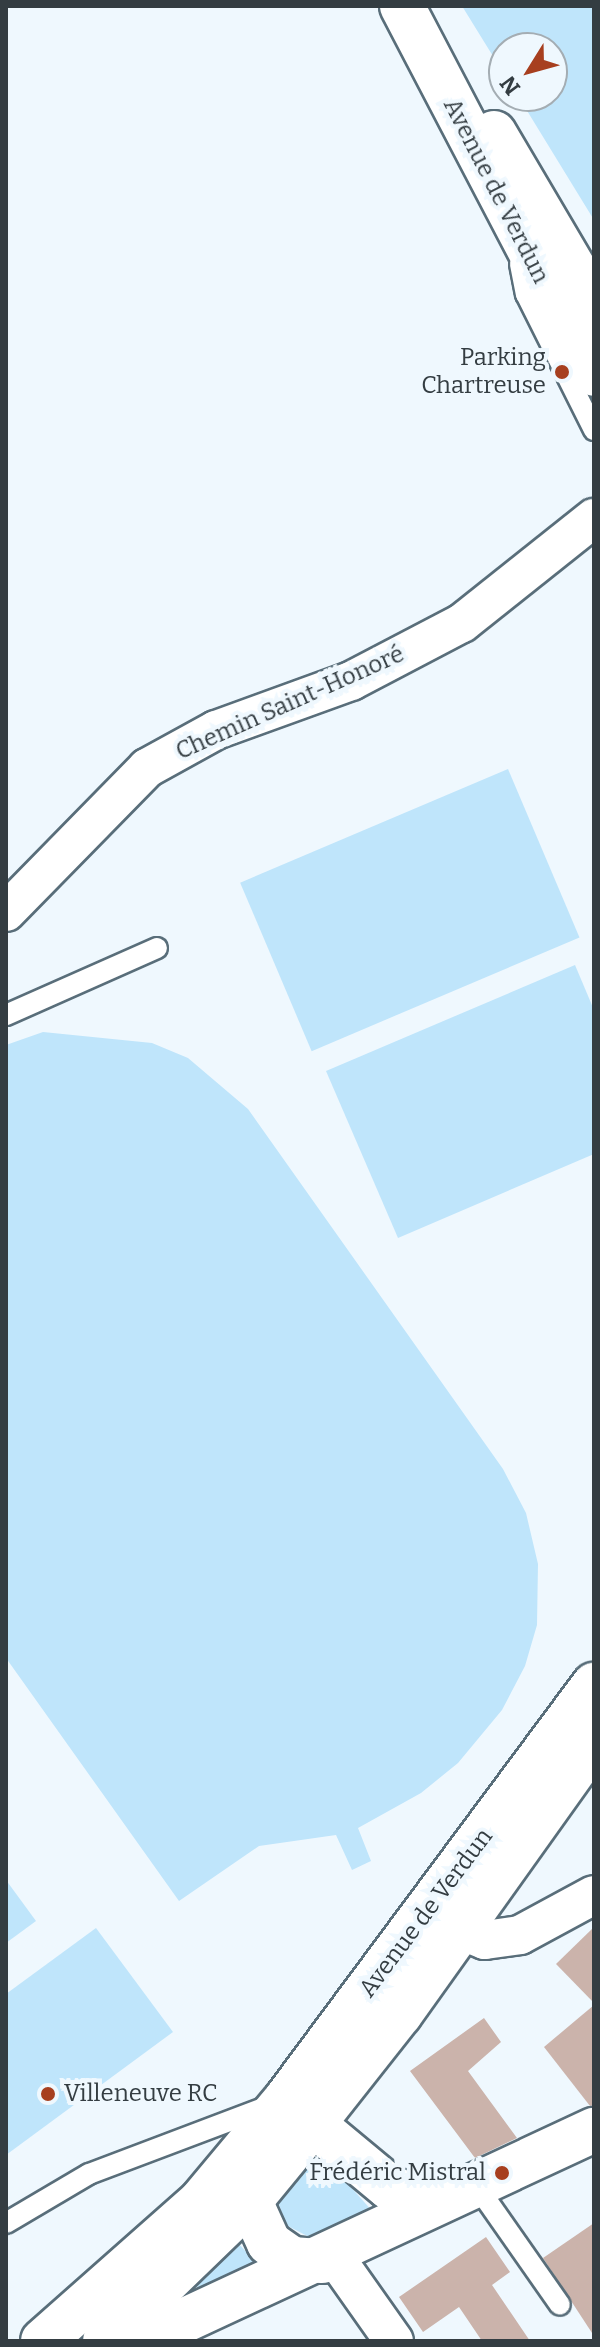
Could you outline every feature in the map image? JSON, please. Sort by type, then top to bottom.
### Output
[{"type":"main road","name":"Avenue de Verdun","points":[[402,6],[512,225],[594,374]]},
{"type":"main road","name":"Avenue de Verdun","points":[[414,6],[594,303]]},
{"type":"main road","name":"Avenue de Verdun","points":[[285,2121],[491,1825],[594,1685]]},
{"type":"main road","name":"Avenue de Verdun","points":[[285,2121],[460,1930],[594,1742]]},
{"type":"main road","points":[[285,2121],[389,2187],[417,2198],[471,2187]]},
{"type":"main road","points":[[105,2341],[248,2203],[285,2121]]},
{"type":"main road","points":[[43,2341],[122,2277],[285,2121]]},
{"type":"main road","points":[[152,2339],[594,2130]]},
{"type":"main road","points":[[248,2203],[269,2243],[292,2259],[328,2258]]},
{"type":"street","name":"Chemin Saint-Honoré","points":[[6,912],[147,768],[216,730],[351,681],[462,623],[594,518]]},
{"type":"street","points":[[460,1930],[504,1939],[594,1895]]},
{"type":"street","points":[[328,2258],[394,2341]]},
{"type":"lane","points":[[512,225],[526,294],[594,430]]},
{"type":"lane","points":[[6,1015],[157,948]]},
{"type":"lane","points":[[6,2223],[89,2174],[285,2121]]},
{"type":"lane","points":[[471,2187],[560,2305]]},
{"type":"shaded area","points":[[462,6],[594,6],[594,220],[528,112],[568,112],[568,32],[488,32],[488,48]]},
{"type":"shaded area","points":[[508,769],[580,937],[312,1051],[240,883]]},
{"type":"shaded area","points":[[575,965],[594,1010],[594,1154],[398,1238],[326,1071]]},
{"type":"shaded area","points":[[43,1032],[152,1043],[188,1058],[248,1109],[503,1469],[526,1513],[538,1564],[537,1625],[525,1666],[502,1710],[458,1763],[421,1793],[358,1828],[371,1861],[352,1870],[336,1835],[259,1846],[179,1901],[6,1658],[6,1045]]},
{"type":"shaded area","points":[[6,1880],[36,1921],[6,1943]]},
{"type":"shaded area","name":"Villeneuve RC","points":[[96,1928],[173,2032],[6,2155],[6,1994]]},
{"type":"shaded area","points":[[310,2156],[326,2159],[373,2212],[315,2240],[286,2225],[279,2205],[281,2188]]},
{"type":"shaded area","points":[[230,2243],[239,2244],[258,2265],[190,2296]]},
{"type":"building","points":[[594,1927],[594,2003],[556,1964]]},
{"type":"building","points":[[594,2005],[594,2105],[590,2106],[544,2047]]},
{"type":"building","points":[[484,2018],[501,2042],[468,2071],[517,2138],[475,2158],[410,2071]]},
{"type":"building","points":[[594,2223],[594,2336],[543,2258]]},
{"type":"building","points":[[486,2237],[510,2272],[492,2285],[530,2341],[482,2341],[459,2307],[423,2332],[399,2297]]},
{"type":"place","name":"Parking Chartreuse","points":[[562,372]]},
{"type":"place","name":"Villeneuve RC","points":[[48,2094]]},
{"type":"place","name":"Frédéric Mistral","points":[[502,2173]]}]
